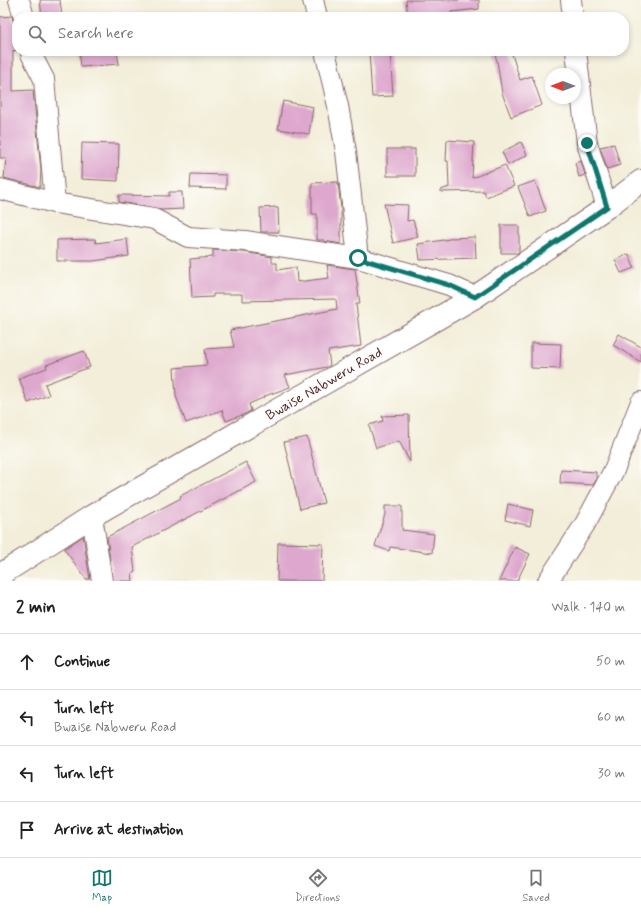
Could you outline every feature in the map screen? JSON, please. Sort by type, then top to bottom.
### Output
[{"type":"main road","name":"Bwaise Nabweru Road","points":[[7,576],[92,516],[475,297],[607,207],[641,181]]},
{"type":"street","points":[[19,0],[23,12]]},
{"type":"street","points":[[313,0],[316,12]]},
{"type":"street","points":[[570,0],[571,12]]},
{"type":"street","points":[[32,56],[44,79],[56,203]]},
{"type":"street","points":[[326,56],[338,106],[346,151],[358,258]]},
{"type":"street","points":[[577,56],[587,143],[607,207]]},
{"type":"street","points":[[0,189],[56,203],[154,219],[188,237],[245,241],[358,258],[449,285],[475,297]]},
{"type":"street","points":[[548,581],[585,524],[614,470],[641,402]]},
{"type":"street","points":[[92,516],[102,581]]},
{"type":"building","points":[[40,0],[60,0],[61,12],[41,12]]},
{"type":"building","points":[[406,0],[479,0],[479,9],[451,12],[407,12]]},
{"type":"building","points":[[12,16],[13,91],[33,90],[41,170],[40,187],[4,178],[6,158],[0,158],[0,17]]},
{"type":"building","points":[[80,56],[118,56],[119,64],[81,67]]},
{"type":"building","points":[[369,56],[390,56],[393,96],[372,97]]},
{"type":"building","points":[[496,56],[513,56],[520,80],[532,76],[542,105],[511,117],[502,93]]},
{"type":"building","points":[[283,101],[313,107],[309,134],[278,129]]},
{"type":"building","points":[[447,140],[474,142],[472,178],[505,165],[514,186],[486,197],[484,191],[441,192],[441,190],[449,187],[448,161],[446,161]]},
{"type":"building","points":[[521,142],[527,155],[508,165],[502,152]]},
{"type":"building","points":[[82,143],[119,144],[118,181],[81,179]]},
{"type":"building","points":[[614,144],[620,165],[607,169],[600,147]]},
{"type":"building","points":[[387,149],[415,149],[415,176],[387,176]]},
{"type":"building","points":[[581,161],[585,175],[579,177],[575,163]]},
{"type":"building","points":[[191,174],[226,175],[226,189],[190,188]]},
{"type":"building","points":[[535,181],[546,211],[530,217],[518,187]]},
{"type":"building","points":[[338,182],[341,208],[341,244],[317,240],[317,214],[312,214],[312,183]]},
{"type":"building","points":[[169,192],[182,192],[183,209],[161,210],[119,202],[119,195],[169,196]]},
{"type":"building","points":[[384,204],[408,205],[407,221],[413,220],[418,237],[393,243]]},
{"type":"building","points":[[260,208],[278,208],[279,232],[261,232]]},
{"type":"building","points":[[501,225],[519,225],[518,253],[501,253]]},
{"type":"building","points":[[475,237],[476,258],[420,260],[418,244],[450,238]]},
{"type":"building","points":[[95,239],[96,243],[127,239],[129,256],[93,261],[57,261],[57,240]]},
{"type":"building","points":[[213,250],[244,252],[272,257],[272,263],[277,263],[277,270],[296,267],[297,282],[329,278],[327,265],[355,269],[360,304],[356,304],[361,346],[328,351],[330,365],[327,367],[285,375],[290,387],[265,396],[249,404],[251,411],[245,414],[226,421],[222,410],[186,423],[176,396],[174,368],[207,365],[205,349],[234,347],[230,330],[337,309],[336,299],[242,301],[242,294],[213,294],[213,297],[192,298],[190,259],[213,257]]},
{"type":"building","points":[[629,254],[634,268],[621,273],[615,260]]},
{"type":"building","points":[[619,334],[641,347],[641,362],[613,345]]},
{"type":"building","points":[[531,343],[561,344],[560,369],[531,368]]},
{"type":"building","points":[[84,351],[90,367],[45,384],[49,395],[28,403],[19,378],[47,368],[46,365]]},
{"type":"building","points":[[409,415],[410,462],[399,441],[376,448],[369,425],[383,421],[382,416]]},
{"type":"building","points":[[307,437],[324,503],[300,509],[284,442]]},
{"type":"building","points":[[246,462],[256,482],[132,547],[135,572],[132,573],[133,581],[113,581],[107,537],[181,498],[180,496]]},
{"type":"building","points":[[561,470],[596,472],[596,480],[593,485],[560,483]]},
{"type":"building","points":[[508,504],[533,510],[530,526],[505,520]]},
{"type":"building","points":[[385,506],[402,506],[402,530],[434,534],[432,553],[390,547],[389,551],[375,546],[385,514]]},
{"type":"building","points":[[83,536],[90,579],[86,579],[64,549]]},
{"type":"building","points":[[278,543],[323,544],[322,581],[277,581]]},
{"type":"building","points":[[515,547],[530,554],[517,581],[499,581]]},
{"type":"route","points":[[358,258],[449,285],[475,297],[607,207],[587,143]]}]
